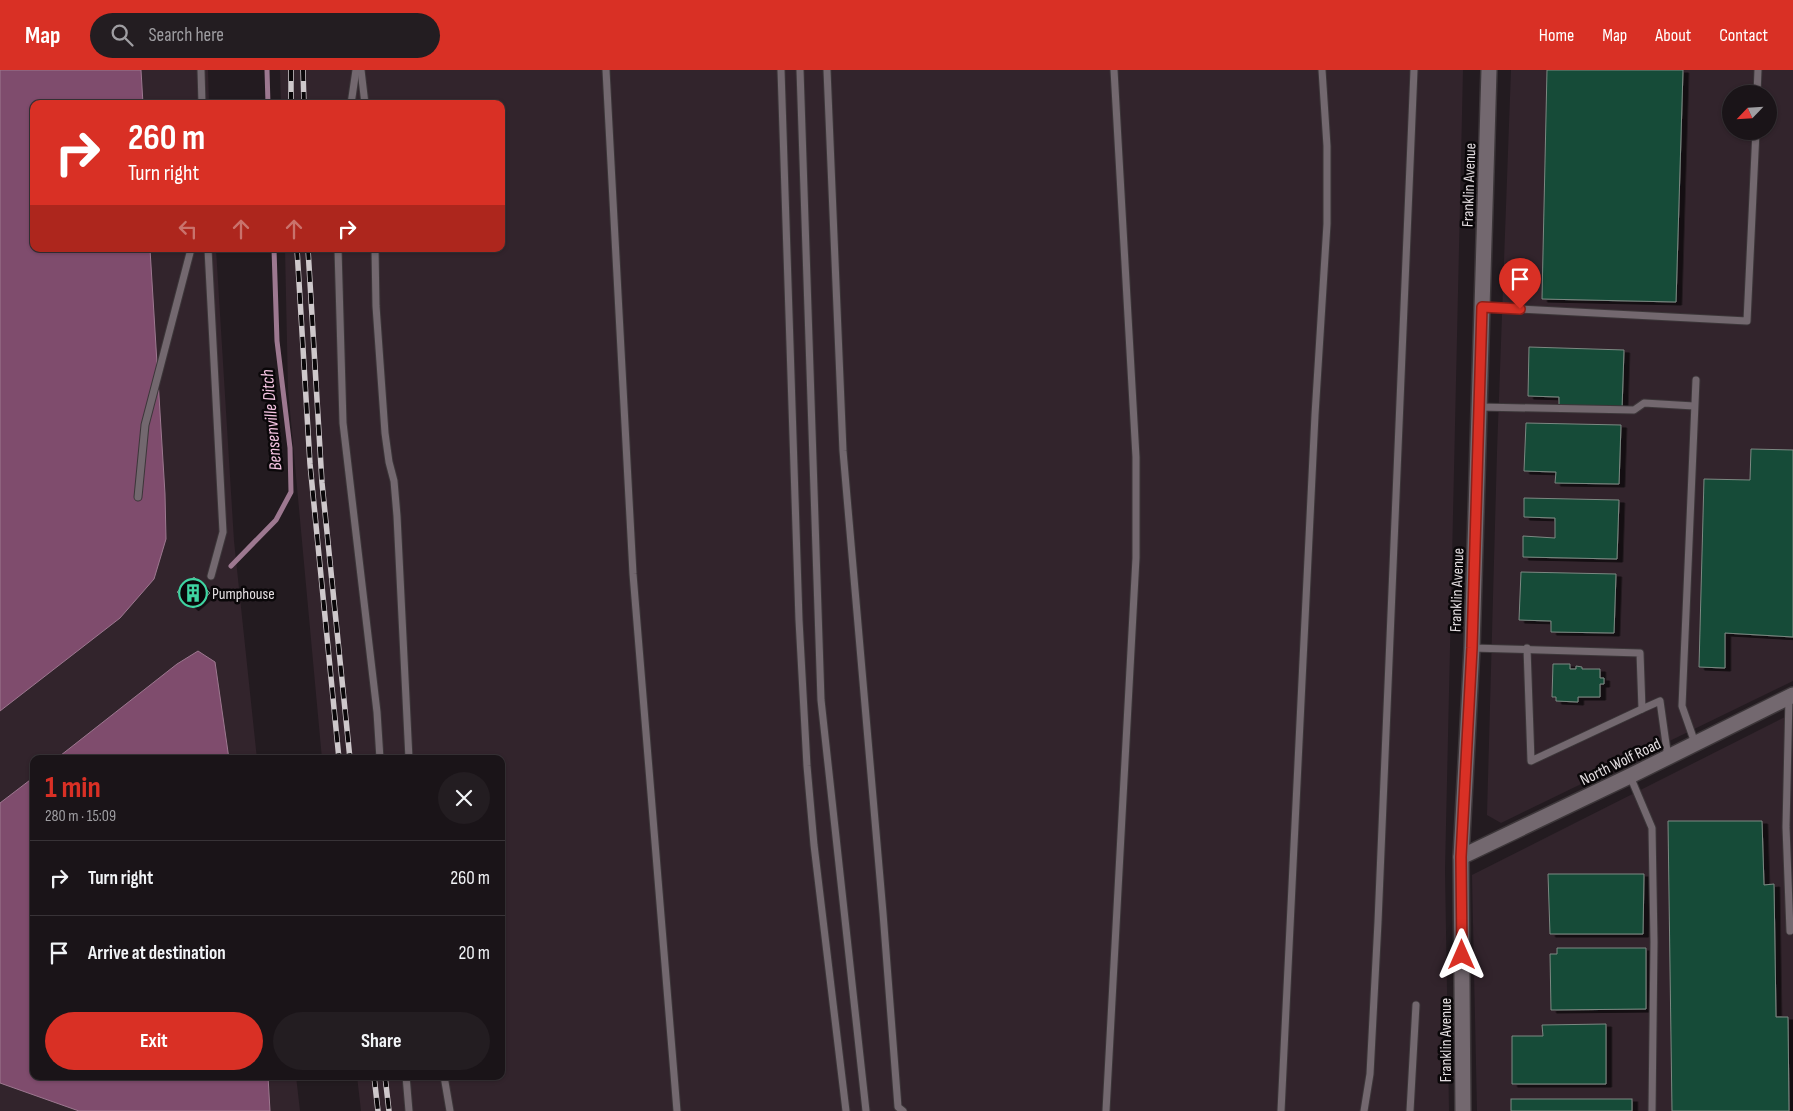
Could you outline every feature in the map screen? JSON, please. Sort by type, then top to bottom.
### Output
[{"type":"main road","name":"Franklin Avenue","points":[[1463,1111],[1461,857],[1472,648],[1489,70]]},
{"type":"main road","name":"North Wolf Road","points":[[1461,857],[1668,758],[1791,696]]},
{"type":"lane","points":[[201,70],[202,100]]},
{"type":"lane","points":[[352,100],[356,70]]},
{"type":"lane","points":[[362,70],[365,100]]},
{"type":"lane","points":[[606,70],[634,574],[677,1111]]},
{"type":"lane","points":[[781,70],[799,620],[807,766],[814,845],[846,1111]]},
{"type":"lane","points":[[800,70],[821,700],[866,1111]]},
{"type":"lane","points":[[827,70],[843,451],[898,1107],[903,1111]]},
{"type":"lane","points":[[1106,1111],[1136,558],[1136,457],[1114,70]]},
{"type":"lane","points":[[1281,1111],[1315,415],[1327,224],[1327,146],[1322,70]]},
{"type":"lane","points":[[1364,1111],[1370,1074],[1378,922],[1414,70]]},
{"type":"lane","points":[[1757,85],[1758,70]]},
{"type":"lane","points":[[1482,307],[1748,321],[1756,140]]},
{"type":"lane","points":[[138,498],[145,425],[190,252]]},
{"type":"lane","points":[[208,252],[223,532],[211,576]]},
{"type":"lane","points":[[338,252],[343,423],[377,712],[380,755]]},
{"type":"lane","points":[[375,252],[376,306],[384,433],[394,481],[397,516],[409,755]]},
{"type":"lane","points":[[1695,744],[1682,706],[1696,380]]},
{"type":"lane","points":[[1479,407],[1634,410],[1644,403],[1694,406]]},
{"type":"lane","points":[[1472,648],[1527,648],[1640,653],[1642,709]]},
{"type":"lane","points":[[1527,648],[1531,761],[1660,701],[1668,758]]},
{"type":"lane","points":[[1790,931],[1786,827],[1791,696]]},
{"type":"lane","points":[[1630,776],[1652,828],[1654,942],[1652,1111]]},
{"type":"lane","points":[[1410,1111],[1416,1005]]},
{"type":"lane","points":[[406,1080],[409,1111]]},
{"type":"lane","points":[[445,1080],[450,1111]]},
{"type":"shaded area","points":[[0,70],[208,70],[209,100],[30,100],[30,252],[216,252],[234,541],[257,755],[30,755],[30,1080],[296,1080],[300,1111],[0,1111]]},
{"type":"shaded area","points":[[0,70],[141,70],[143,100],[30,100],[30,252],[150,252],[166,539],[154,579],[120,618],[0,711]]},
{"type":"shaded area","points":[[280,70],[1463,70],[1445,870],[1449,1111],[361,1111],[357,1080],[505,1080],[505,755],[322,755],[288,389],[285,252],[505,252],[505,100],[281,100]]},
{"type":"shaded area","points":[[1511,70],[1793,70],[1793,681],[1501,823],[1487,815],[1497,452]]},
{"type":"shaded area","points":[[198,651],[215,662],[228,755],[61,755],[177,664]]},
{"type":"shaded area","points":[[1793,713],[1793,1111],[1477,1111],[1472,875]]},
{"type":"shaded area","points":[[30,780],[30,1080],[268,1080],[270,1111],[79,1111],[0,1083],[0,803]]},
{"type":"building","points":[[1547,70],[1683,70],[1676,302],[1542,299]]},
{"type":"building","points":[[1529,347],[1624,350],[1622,409],[1559,408],[1559,397],[1528,396]]},
{"type":"building","points":[[1526,423],[1621,425],[1619,484],[1555,483],[1556,472],[1524,471]]},
{"type":"building","points":[[1751,449],[1793,450],[1793,637],[1725,633],[1725,668],[1699,667],[1704,479],[1750,480]]},
{"type":"building","points":[[1524,498],[1619,500],[1617,559],[1523,557],[1523,536],[1555,538],[1555,518],[1524,517]]},
{"type":"building","points":[[1521,572],[1616,574],[1614,633],[1551,632],[1551,621],[1519,620]]},
{"type":"building","name":"Pumphouse","points":[[194,577],[210,593],[193,608],[177,592]]},
{"type":"building","points":[[1553,664],[1570,664],[1570,669],[1576,669],[1576,666],[1582,667],[1582,669],[1600,669],[1600,678],[1604,678],[1604,684],[1600,684],[1600,697],[1578,697],[1578,702],[1556,701],[1556,697],[1552,697]]},
{"type":"building","points":[[1668,821],[1762,821],[1764,885],[1774,884],[1776,1017],[1788,1017],[1789,1111],[1672,1111]]},
{"type":"building","points":[[1548,874],[1644,874],[1643,934],[1550,934]]},
{"type":"building","points":[[1557,948],[1646,948],[1646,1009],[1551,1010],[1550,954],[1557,954]]},
{"type":"building","points":[[1606,1024],[1606,1084],[1512,1084],[1512,1036],[1543,1036],[1542,1025]]},
{"type":"building","points":[[1511,1099],[1632,1099],[1632,1111],[1511,1111]]},
{"type":"waterway","name":"Bensenville Ditch","points":[[267,70],[268,100]]},
{"type":"waterway","name":"Bensenville Ditch","points":[[231,566],[276,520],[291,492],[290,448],[277,341],[274,252]]},
{"type":"railway","points":[[291,70],[291,100]]},
{"type":"railway","points":[[303,70],[304,100]]},
{"type":"railway","points":[[297,252],[310,464],[339,755]]},
{"type":"railway","points":[[308,252],[322,483],[350,755]]},
{"type":"railway","points":[[374,1080],[378,1111]]},
{"type":"railway","points":[[385,1080],[389,1111]]},
{"type":"place","name":"Pumphouse","points":[[193,593]]},
{"type":"route","points":[[1462,955],[1461,857],[1472,648],[1482,307],[1520,309]]}]
